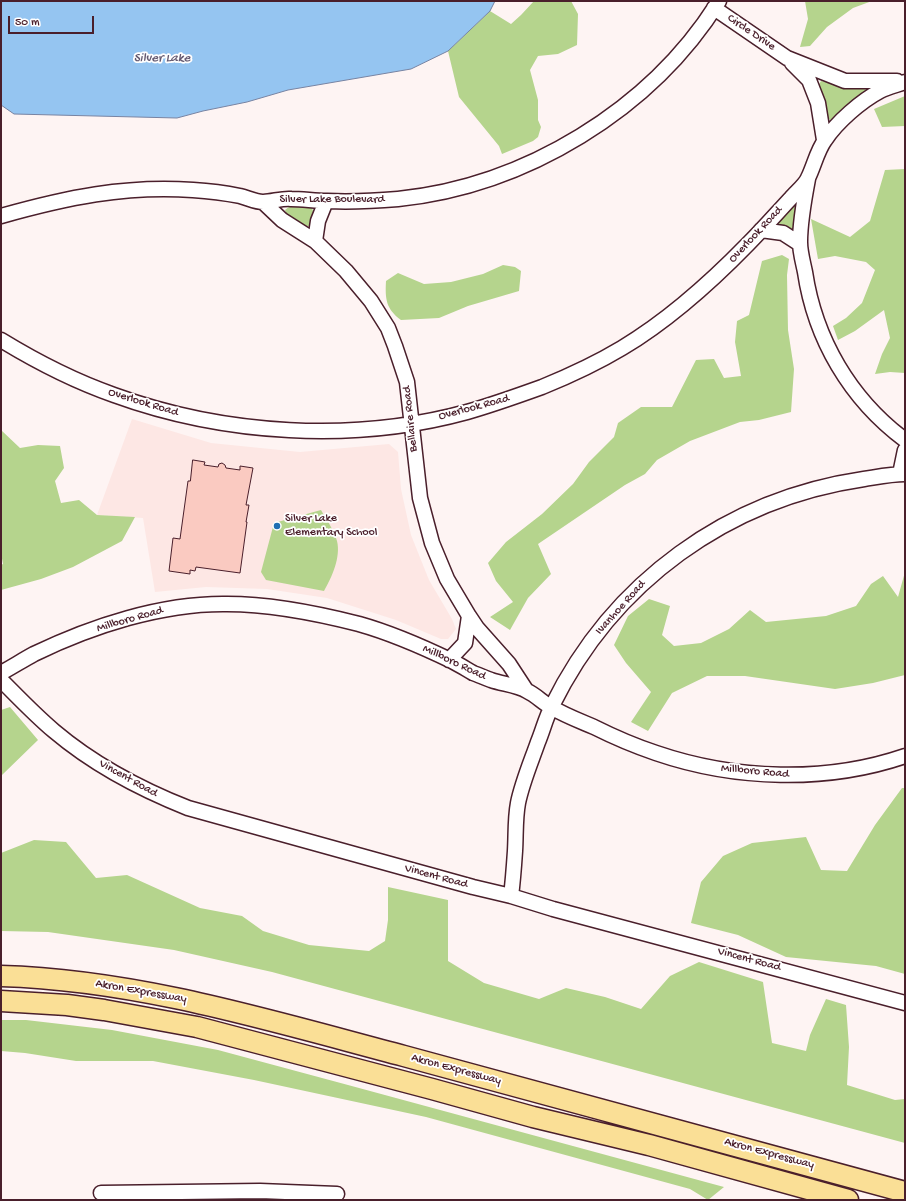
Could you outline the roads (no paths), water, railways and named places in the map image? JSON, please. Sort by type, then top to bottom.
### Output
[{"type":"highway","name":"Akron Expressway","points":[[1,976],[78,982],[134,990],[203,1003],[649,1121],[905,1192]]},
{"type":"highway","name":"Akron Expressway","points":[[1,1001],[67,1005],[104,1010],[197,1027],[656,1147],[848,1200]]},
{"type":"street","name":"Circle Drive","points":[[717,5],[787,58],[809,80],[818,103],[824,140]]},
{"type":"street","name":"Silver Lake Boulevard","points":[[1,216],[71,198],[106,192],[140,190],[192,190],[218,192],[263,202],[289,198],[326,201],[376,201],[431,194],[454,189],[502,174],[554,151],[575,140],[598,125],[622,107],[670,63],[694,36],[717,5]]},
{"type":"street","name":"Circle Drive","points":[[787,58],[845,81],[905,82]]},
{"type":"street","name":"Circle Drive","points":[[851,113],[879,92],[905,82]]},
{"type":"street","name":"Overlook Road","points":[[1,340],[72,378],[121,398],[193,418],[264,429],[300,431],[362,429],[412,424],[470,412],[559,380],[622,348],[683,305],[722,270],[808,179],[824,140],[838,124],[851,113]]},
{"type":"street","points":[[808,179],[801,217],[800,244],[807,289],[814,316],[834,360],[846,379],[886,425],[905,440]]},
{"type":"street","points":[[315,241],[318,221],[326,201]]},
{"type":"street","name":"Bellaire Road","points":[[263,202],[282,220],[315,241],[346,271],[371,301],[388,328],[407,382],[420,498],[432,543],[447,579],[469,616],[477,628],[509,664],[526,690]]},
{"type":"street","points":[[761,230],[783,233],[800,244]]},
{"type":"street","name":"Ivanhoe Road","points":[[512,896],[518,803],[535,750],[551,708],[571,670],[614,613],[655,572],[688,547],[718,529],[749,513],[805,491],[850,481],[902,474],[905,450]]},
{"type":"street","name":"Millboro Road","points":[[1,673],[34,655],[74,637],[164,610],[190,606],[226,604],[271,606],[333,617],[387,634],[449,660],[489,680],[526,690],[551,708],[618,738],[653,752],[695,764],[722,770],[748,773],[793,775],[829,773],[873,765],[905,756]]},
{"type":"street","points":[[449,660],[465,643],[469,616]]},
{"type":"street","name":"Vincent Road","points":[[1,680],[55,732],[90,758],[161,798],[188,808],[223,819],[473,887],[512,896],[905,1003]]},
{"type":"street","points":[[101,1193],[260,1196],[337,1194]]},
{"type":"water","name":"Silver Lake","points":[[1,1],[495,1],[490,11],[448,51],[411,69],[288,90],[247,102],[177,118],[14,114],[1,105]]},
{"type":"place","name":"Silver Lake Elementary School","points":[[277,526]]}]
